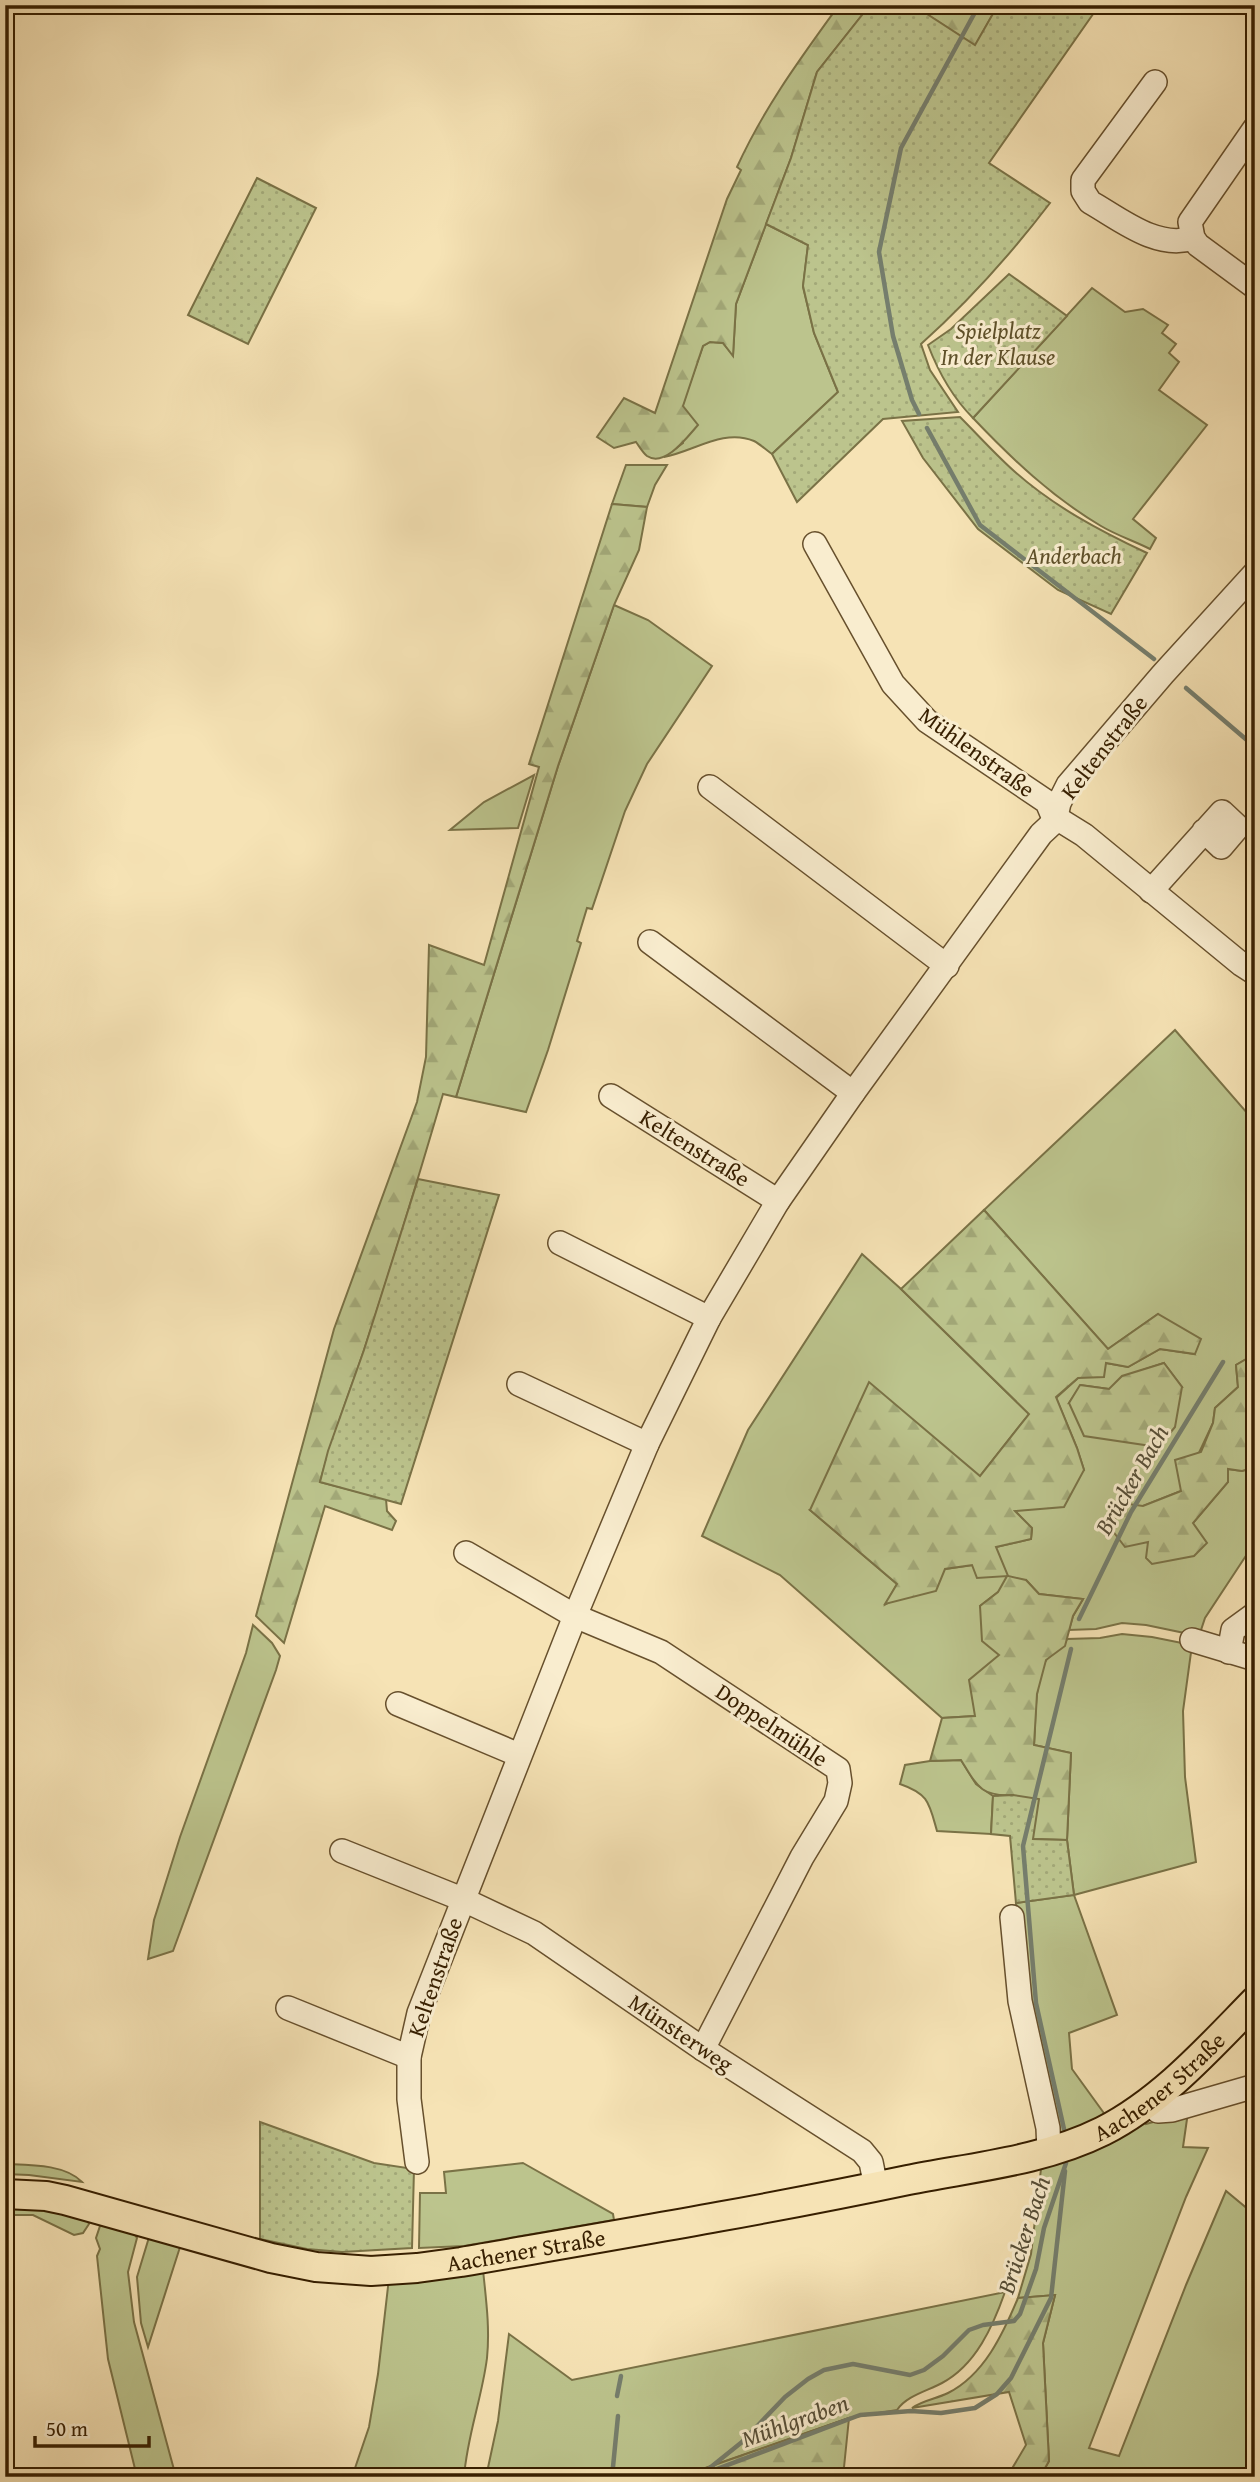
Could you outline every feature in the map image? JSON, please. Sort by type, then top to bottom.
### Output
[{"type":"main road","name":"Aachener Straße","points":[[5,2194],[65,2200],[271,2258],[316,2267],[371,2271],[461,2262],[876,2188],[1049,2151],[1101,2132],[1128,2118],[1171,2084],[1255,2001]]},
{"type":"street","points":[[1154,82],[1083,180],[1083,191],[1090,202],[1157,239],[1182,242],[1193,238]]},
{"type":"street","points":[[1255,128],[1190,222],[1193,238],[1198,245],[1255,287]]},
{"type":"street","name":"Mühlenstraße","points":[[814,544],[893,684],[927,722],[1047,802],[1055,821],[1063,822],[1084,835],[1241,964],[1255,972]]},
{"type":"street","name":"Keltenstraße","points":[[417,2162],[409,2099],[409,2057],[419,2013],[575,1616],[647,1444],[709,1318],[778,1200],[1041,834],[1055,821],[1059,803],[1068,785],[1154,684],[1246,596],[1255,573]]},
{"type":"street","points":[[710,787],[947,966]]},
{"type":"street","points":[[1151,891],[1204,831]]},
{"type":"street","points":[[650,942],[853,1093]]},
{"type":"street","name":"Keltenstraße","points":[[611,1096],[778,1200]]},
{"type":"street","points":[[560,1243],[709,1318]]},
{"type":"street","points":[[519,1384],[647,1444]]},
{"type":"street","points":[[466,1553],[575,1616]]},
{"type":"street","points":[[1228,1652],[1233,1630],[1255,1614]]},
{"type":"street","name":"Doppelmühle","points":[[575,1616],[661,1652],[838,1769],[840,1783],[836,1801],[802,1857],[703,2049]]},
{"type":"street","points":[[1192,1640],[1255,1659]]},
{"type":"street","points":[[398,1704],[519,1755]]},
{"type":"street","name":"Keltenstraße","points":[[342,1851],[463,1899]]},
{"type":"street","name":"Münsterweg","points":[[463,1899],[534,1933],[703,2049],[862,2151],[871,2162],[876,2188]]},
{"type":"street","points":[[1012,1917],[1020,2001],[1048,2128],[1049,2151]]},
{"type":"street","name":"Keltenstraße","points":[[288,2008],[409,2057]]},
{"type":"street","points":[[1150,2101],[1158,2111],[1172,2110],[1255,2086]]},
{"type":"green space","points":[[839,5],[870,5],[817,72],[791,158],[736,304],[733,356],[723,343],[710,342],[703,346],[683,406],[698,425],[676,449],[661,458],[647,456],[636,442],[614,448],[597,437],[624,398],[655,413],[727,199],[741,170],[737,167],[771,103]]},
{"type":"green space","points":[[870,5],[913,5],[975,45],[998,5],[1098,7],[989,163],[1050,203],[989,277],[921,344],[930,370],[958,412],[883,419],[797,502],[772,454],[838,392],[814,333],[803,286],[808,245],[766,224],[791,158],[817,72]]},
{"type":"green space","points":[[913,5],[998,5],[975,46]]},
{"type":"green space","points":[[257,178],[316,208],[248,344],[188,315]]},
{"type":"green space","points":[[766,224],[808,245],[803,287],[814,333],[838,392],[772,454],[754,441],[731,437],[664,457],[683,443],[682,406],[703,346],[710,342],[723,343],[733,355],[736,304]]},
{"type":"green space","name":"Spielplatz In der Klause","points":[[1009,274],[1067,316],[973,418],[947,384],[928,345],[951,329]]},
{"type":"green space","points":[[1092,288],[1125,312],[1143,309],[1168,325],[1162,333],[1176,344],[1169,353],[1179,362],[1159,390],[1207,425],[1133,519],[1156,538],[1150,549],[1107,529],[1066,503],[1018,463],[973,418]]},
{"type":"green space","name":"Anderbach","points":[[960,417],[1029,484],[1095,527],[1147,553],[1111,614],[1058,590],[978,529],[923,458],[902,421]]},
{"type":"green space","points":[[626,465],[667,465],[655,485],[647,507],[612,504]]},
{"type":"green space","points":[[612,504],[647,507],[639,550],[614,605],[558,766],[456,1097],[443,1094],[385,1286],[320,1482],[386,1499],[387,1511],[396,1521],[392,1530],[325,1506],[284,1643],[256,1616],[334,1329],[417,1102],[426,1057],[429,945],[484,965],[539,767],[529,764]]},
{"type":"green space","points":[[614,605],[648,620],[712,666],[647,764],[625,811],[592,909],[587,908],[577,941],[581,943],[526,1112],[456,1097],[558,766]]},
{"type":"green space","points":[[534,775],[518,828],[450,830],[484,802]]},
{"type":"green space","points":[[1175,1030],[1255,1122],[1255,1354],[1236,1365],[1238,1387],[1215,1408],[1213,1423],[1181,1491],[1143,1506],[1193,1523],[1228,1482],[1228,1469],[1242,1471],[1255,1467],[1255,1542],[1205,1618],[1199,1636],[1122,1623],[1096,1629],[1069,1630],[1073,1616],[1083,1599],[1039,1594],[1026,1580],[998,1592],[980,1606],[1000,1655],[975,1716],[942,1718],[780,1575],[702,1536],[748,1430],[862,1254],[1029,1414],[980,1476],[810,1510],[897,1584],[886,1604],[945,1569],[973,1565],[996,1547],[1031,1539],[1032,1529],[1015,1511],[1084,1470],[1056,1398],[1078,1378],[1106,1363],[1128,1367],[1160,1349],[1194,1354],[1158,1314],[1108,1349],[984,1210]],"holes":[[[1164,1363],[1182,1387],[1069,1403],[1081,1385],[1109,1389],[1140,1371]]]},
{"type":"green space","points":[[418,1179],[499,1195],[401,1504],[320,1482]]},
{"type":"green space","points":[[984,1210],[1108,1349],[1158,1314],[1201,1339],[1195,1354],[1160,1349],[1128,1367],[1106,1363],[1104,1377],[1078,1378],[1056,1397],[1084,1470],[1064,1507],[1015,1511],[1032,1528],[1031,1539],[996,1547],[1008,1576],[1026,1580],[1039,1594],[1083,1599],[1073,1616],[1065,1646],[1046,1660],[1037,1694],[1034,1745],[1071,1753],[1067,1840],[1033,1839],[1013,1795],[994,1794],[981,1788],[961,1760],[930,1761],[942,1718],[975,1716],[969,1680],[999,1655],[982,1641],[980,1606],[998,1592],[1007,1576],[977,1578],[972,1565],[945,1569],[936,1591],[885,1604],[897,1584],[810,1510],[869,1382],[980,1476],[1029,1414],[901,1289]]},
{"type":"green space","points":[[1255,1354],[1255,1467],[1242,1471],[1228,1469],[1228,1482],[1193,1523],[1207,1543],[1194,1556],[1152,1564],[1146,1558],[1148,1542],[1125,1547],[1112,1530],[1121,1503],[1143,1506],[1181,1491],[1175,1460],[1201,1452],[1213,1423],[1215,1408],[1238,1387],[1236,1365]]},
{"type":"green space","points":[[1164,1363],[1182,1387],[1175,1427],[1157,1449],[1084,1436],[1069,1403],[1080,1385],[1109,1389],[1122,1376]]},
{"type":"green space","points":[[253,1625],[272,1643],[280,1656],[276,1670],[173,1951],[148,1959],[154,1920],[180,1837],[246,1653]]},
{"type":"green space","points":[[1122,1634],[1192,1645],[1183,1711],[1185,1777],[1196,1862],[1074,1895],[1067,1840],[1071,1753],[1034,1745],[1037,1692],[1045,1662],[1067,1639]]},
{"type":"green space","points":[[961,1760],[976,1784],[993,1796],[991,1834],[937,1831],[926,1801],[917,1792],[900,1784],[905,1765]]},
{"type":"green space","points":[[1013,1795],[1039,1799],[1033,1839],[1067,1840],[1074,1895],[1016,1903],[1010,1836],[991,1834],[993,1796]]},
{"type":"green space","points":[[1074,1895],[1117,2015],[1069,2033],[1072,2069],[1106,2116],[1060,2135],[1029,2004],[1016,1903]]},
{"type":"green space","points":[[1188,2112],[1183,2147],[1208,2148],[1186,2197],[1089,2448],[1119,2456],[1226,2191],[1255,2215],[1255,2477],[1040,2477],[1049,2461],[1043,2343],[1055,2295],[1018,2298],[1031,2254],[1041,2169],[1096,2149],[1145,2122],[1146,2124]]},
{"type":"green space","points":[[260,2122],[374,2163],[414,2169],[412,2248],[342,2252],[307,2249],[260,2239]]},
{"type":"green space","points":[[523,2163],[613,2214],[614,2220],[464,2246],[419,2248],[420,2193],[446,2193],[444,2172]]},
{"type":"green space","points":[[5,2164],[56,2169],[75,2176],[82,2182],[5,2174]]},
{"type":"green space","points":[[5,2207],[45,2207],[87,2219],[89,2224],[83,2233],[74,2235],[33,2215],[5,2215]]},
{"type":"green space","points":[[101,2223],[132,2230],[137,2238],[128,2272],[134,2322],[176,2477],[137,2477],[108,2359],[97,2256],[100,2249],[96,2238]]},
{"type":"green space","points":[[150,2234],[181,2244],[148,2347],[141,2323],[137,2277]]},
{"type":"green space","points":[[483,2270],[488,2325],[487,2358],[464,2477],[352,2477],[369,2427],[389,2278]]},
{"type":"green space","points":[[1005,2292],[982,2344],[964,2366],[942,2383],[906,2401],[897,2410],[849,2418],[688,2474],[486,2477],[498,2421],[509,2334],[572,2380]]},
{"type":"green space","points":[[1055,2295],[1043,2343],[1049,2461],[1040,2477],[1007,2477],[1026,2445],[1009,2392],[912,2408],[948,2393],[972,2376],[999,2339],[1018,2298]]},
{"type":"green space","points":[[849,2418],[843,2477],[626,2477],[689,2474]]},
{"type":"waterway","name":"Anderbach","points":[[919,414],[912,400],[893,336],[879,252],[901,148],[979,5]]},
{"type":"waterway","name":"Anderbach","points":[[927,428],[980,525],[1154,659]]},
{"type":"waterway","name":"Anderbach","points":[[1186,688],[1255,747]]},
{"type":"waterway","name":"Brücker Bach","points":[[1079,1619],[1131,1512],[1223,1362]]},
{"type":"waterway","name":"Brücker Bach","points":[[1064,2129],[1036,2003],[1023,1846],[1071,1649]]},
{"type":"waterway","name":"Brücker Bach","points":[[695,2477],[742,2442],[785,2397],[824,2370],[853,2364],[910,2375],[924,2370],[943,2356],[969,2330],[983,2325],[1014,2321],[1020,2314],[1036,2269],[1044,2228],[1066,2163]]},
{"type":"waterway","name":"Mühlgraben","points":[[701,2475],[860,2415],[911,2411],[941,2413],[975,2408],[997,2394],[1011,2378],[1051,2298],[1065,2171]]},
{"type":"waterway","points":[[617,2396],[621,2376]]},
{"type":"waterway","points":[[612,2477],[618,2416]]}]
